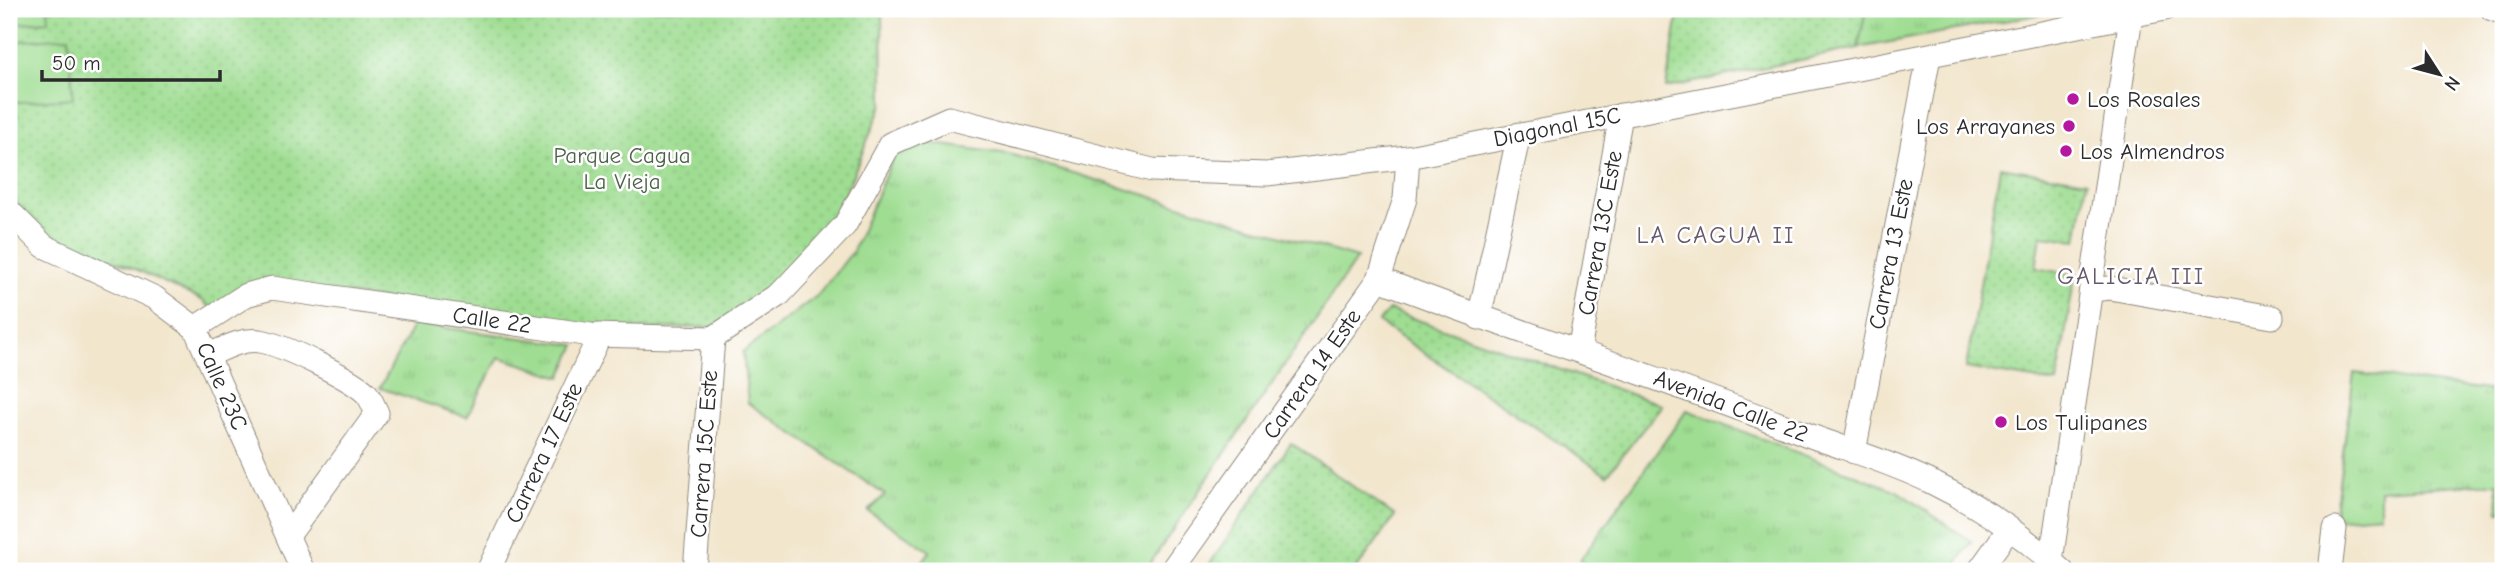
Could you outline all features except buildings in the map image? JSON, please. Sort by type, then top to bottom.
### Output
[{"type":"street","name":"Diagonal 15C","points":[[713,338],[780,294],[845,225],[890,144],[949,118],[1152,170],[1267,174],[1408,157],[2165,9]]},
{"type":"street","points":[[2492,9],[2503,13]]},
{"type":"street","points":[[2057,566],[2091,290],[2131,16]]},
{"type":"street","name":"Carrera 13 Este","points":[[1854,452],[1928,56]]},
{"type":"street","name":"Carrera 13C Este","points":[[1579,351],[1621,114]]},
{"type":"street","points":[[1479,318],[1519,134]]},
{"type":"street","name":"Carrera 14 Este","points":[[1171,571],[1379,279],[1405,199],[1408,157]]},
{"type":"street","name":"Calle 23C","points":[[9,211],[44,246],[155,298],[195,328],[303,571]]},
{"type":"street","name":"Avenida Calle 22","points":[[1379,279],[1479,318],[1685,387],[1929,481],[1972,504],[2057,566]]},
{"type":"street","name":"Calle 22","points":[[195,328],[246,295],[272,288],[600,335],[713,338]]},
{"type":"street","points":[[2091,290],[2110,288],[2272,317]]},
{"type":"street","name":"Carrera 17 Este","points":[[488,571],[600,335]]},
{"type":"street","name":"Carrera 15C Este","points":[[695,571],[713,338]]},
{"type":"street","points":[[209,355],[246,341],[261,341],[355,385],[368,394],[377,413],[288,536]]},
{"type":"street","points":[[1979,571],[2009,529]]},
{"type":"street","points":[[2330,571],[2335,529]]},
{"type":"green space","name":"Parque Cagua La Vieja","points":[[9,9],[882,9],[883,103],[832,225],[767,294],[715,327],[592,330],[273,283],[211,308],[202,300],[131,267],[50,235],[9,197]]},
{"type":"green space","points":[[9,9],[48,9],[49,21],[9,24]]},
{"type":"green space","points":[[1679,9],[1866,9],[1858,48],[1666,88]]},
{"type":"green space","points":[[1866,9],[2069,9],[1858,48]]},
{"type":"green space","points":[[69,37],[73,98],[9,103],[9,42]]},
{"type":"green space","points":[[928,143],[1009,154],[1357,258],[1145,571],[916,571],[930,551],[868,511],[885,495],[748,403],[743,352],[818,295],[853,251],[894,155]]},
{"type":"green space","points":[[2000,167],[2087,181],[2077,240],[2041,236],[2036,268],[2075,275],[2057,383],[1966,368]]},
{"type":"green space","points":[[1389,310],[1662,405],[1607,475],[1378,322]]},
{"type":"green space","points":[[414,324],[576,345],[561,377],[499,357],[467,417],[380,388]]},
{"type":"green space","points":[[2354,373],[2503,392],[2503,511],[2499,511],[2497,483],[2380,490],[2380,515],[2334,519]]},
{"type":"green space","points":[[1687,410],[1897,491],[1972,542],[1951,571],[1594,571],[1580,560]]},
{"type":"green space","points":[[1291,443],[1395,516],[1355,571],[1205,571]]},
{"type":"place","name":"Los Rosales","points":[[2073,99]]},
{"type":"place","name":"Los Arrayanes","points":[[2069,126]]},
{"type":"place","name":"Los Almendros","points":[[2066,151]]},
{"type":"place","name":"Los Tulipanes","points":[[2001,422]]},
{"type":"district","name":"LA CAGUA II","points":[[1716,235]]},
{"type":"district","name":"GALICIA III","points":[[2131,276]]}]
